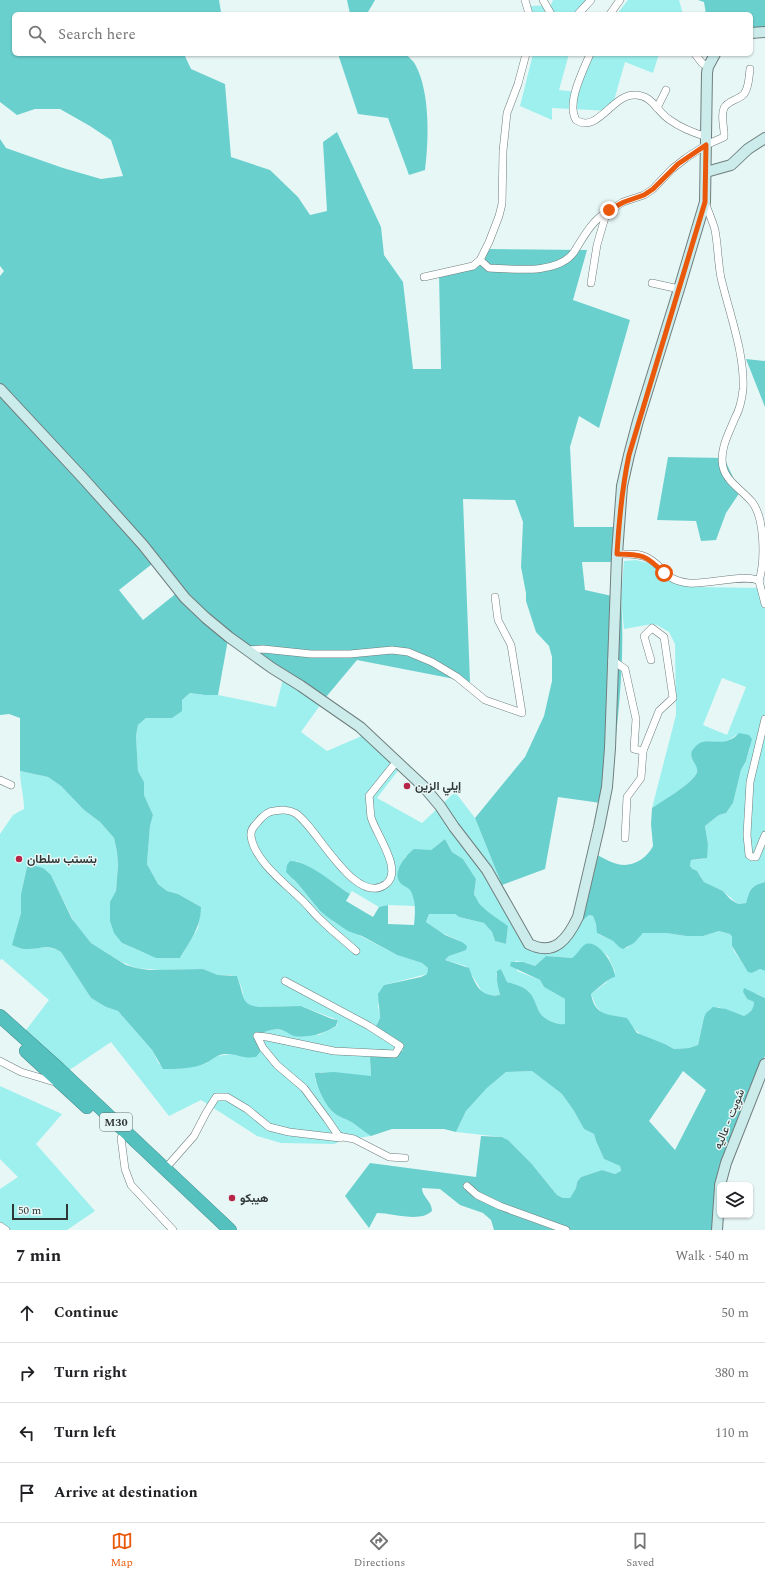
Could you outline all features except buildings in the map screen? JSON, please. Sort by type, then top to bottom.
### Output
[{"type":"highway","name":"M30","points":[[0,1016],[59,1069],[165,1169],[218,1230]]},
{"type":"highway","name":"M30","points":[[0,1027],[60,1084],[198,1206],[230,1230]]},
{"type":"main road","points":[[753,33],[765,32]]},
{"type":"main road","points":[[0,389],[82,477],[143,545],[186,598],[206,618],[247,650],[360,727],[424,787],[487,870],[529,944],[544,949],[562,943],[572,930],[578,917],[607,787],[610,748],[617,554],[622,486],[629,455],[705,202],[708,67],[714,56]]},
{"type":"main road","points":[[706,172],[731,165],[748,149],[765,138]]},
{"type":"main road","name":"شويت - عاليه","points":[[721,1182],[726,1163],[765,1064]]},
{"type":"main road","name":"شويت - عاليه","points":[[717,1230],[718,1218]]},
{"type":"street","points":[[525,0],[528,12]]},
{"type":"street","points":[[543,0],[550,12]]},
{"type":"street","points":[[580,12],[591,0]]},
{"type":"street","points":[[611,12],[620,0]]},
{"type":"street","points":[[424,277],[468,268],[480,260],[501,210],[503,193],[505,122],[525,56]]},
{"type":"street","points":[[589,56],[574,97],[573,113],[576,120],[585,124],[593,122],[618,100],[628,95],[643,95],[652,102],[663,115],[674,123],[697,134],[706,141]]},
{"type":"street","points":[[697,56],[702,63],[708,67]]},
{"type":"street","points":[[480,260],[489,268],[536,269],[563,263],[572,254],[601,215],[624,202],[644,195],[653,189],[678,164],[706,141],[724,137],[722,112],[724,107],[744,94],[750,69]]},
{"type":"street","points":[[658,108],[666,90]]},
{"type":"street","points":[[705,202],[715,231],[721,277],[739,351],[743,379],[740,405],[736,418],[728,432],[722,464],[727,476],[752,502],[757,509],[760,518],[764,560],[763,570],[759,581],[765,604]]},
{"type":"street","points":[[591,283],[597,245],[606,214],[609,210]]},
{"type":"street","points":[[652,283],[679,289]]},
{"type":"street","points":[[617,554],[646,557],[672,579],[683,582],[701,584],[750,578],[756,578],[759,581]]},
{"type":"street","points":[[247,650],[263,649],[311,654],[350,654],[392,650],[408,652],[432,662],[456,677],[485,700],[522,713],[511,645],[498,620],[495,597]]},
{"type":"street","points":[[625,838],[627,797],[641,778],[643,751],[659,711],[673,698],[664,637],[652,628],[644,636],[651,660]]},
{"type":"street","points":[[612,660],[625,669],[636,718],[634,749],[643,751]]},
{"type":"street","points":[[765,719],[750,782],[747,835],[749,855],[756,857],[765,835]]},
{"type":"street","points":[[356,951],[322,922],[303,901],[278,879],[260,856],[251,835],[252,828],[262,817],[271,811],[288,810],[300,818],[337,863],[359,883],[367,887],[375,888],[386,884],[391,878],[392,865],[371,817],[370,796],[397,761]]},
{"type":"street","points":[[0,780],[11,785]]},
{"type":"street","points":[[285,980],[369,1026],[400,1046],[394,1054],[359,1053],[334,1051],[257,1036],[263,1048],[277,1065],[304,1088],[338,1136],[354,1139],[388,1157],[405,1158]]},
{"type":"street","points":[[0,1061],[21,1072],[60,1084]]},
{"type":"street","points":[[165,1169],[194,1136],[206,1112],[216,1097],[227,1097],[248,1109],[269,1127],[289,1132],[340,1138],[338,1136]]},
{"type":"street","points":[[121,1138],[126,1169],[131,1185],[173,1230]]},
{"type":"street","points":[[467,1186],[477,1195],[500,1206],[566,1230]]},
{"type":"street","points":[[0,1226],[6,1230]]},
{"type":"shaded area","points":[[0,0],[219,0],[221,12],[12,12],[12,56],[185,56],[191,69],[225,84],[231,157],[270,170],[298,197],[310,215],[327,211],[323,142],[337,132],[381,227],[384,255],[403,282],[413,369],[441,369],[439,274],[467,269],[490,249],[587,250],[573,300],[630,320],[599,428],[579,416],[570,447],[574,527],[614,527],[615,562],[582,562],[585,590],[621,598],[621,675],[617,727],[608,804],[558,797],[545,869],[502,885],[475,818],[525,757],[544,716],[552,681],[552,657],[549,646],[536,632],[526,601],[521,567],[523,522],[515,500],[463,499],[470,682],[357,660],[326,697],[229,634],[218,695],[190,693],[182,700],[182,711],[172,718],[146,718],[138,725],[136,736],[138,771],[144,782],[144,795],[153,815],[150,826],[147,864],[158,884],[167,891],[178,894],[201,907],[201,914],[197,927],[180,958],[156,958],[122,943],[114,933],[110,921],[110,902],[116,891],[118,865],[114,838],[100,822],[84,810],[61,786],[48,777],[20,771],[20,718],[9,714],[0,715],[0,276],[4,271],[0,266],[0,139],[6,148],[63,168],[101,179],[123,176],[111,140],[90,126],[60,109],[35,109],[17,115],[0,102]],"holes":[[[152,564],[178,592],[143,620],[119,590]]]},
{"type":"shaded area","points":[[347,0],[375,0],[368,12],[350,12]]},
{"type":"shaded area","points":[[553,0],[588,0],[581,12],[531,12],[531,6],[551,5]]},
{"type":"shaded area","points":[[628,0],[679,0],[682,12],[619,12]]},
{"type":"shaded area","points":[[698,0],[765,0],[765,35],[753,36],[753,12],[706,12],[704,2]]},
{"type":"shaded area","points":[[339,56],[408,56],[416,66],[424,89],[428,131],[425,170],[409,175],[388,118],[358,114]]},
{"type":"shaded area","points":[[532,56],[568,56],[559,90],[577,92],[591,56],[658,56],[653,73],[625,62],[611,111],[552,108],[552,120],[520,106]]},
{"type":"shaded area","points":[[746,359],[765,361],[765,407]]},
{"type":"shaded area","points":[[668,457],[724,458],[740,492],[726,513],[716,540],[701,541],[696,521],[657,520]]},
{"type":"shaded area","points":[[636,560],[648,563],[684,584],[694,587],[765,588],[765,882],[756,885],[751,889],[746,903],[738,904],[723,891],[704,882],[700,875],[690,866],[691,860],[703,859],[708,844],[705,826],[719,815],[726,813],[733,803],[741,770],[746,761],[750,748],[736,735],[722,743],[709,741],[697,745],[691,754],[697,768],[695,776],[685,786],[652,808],[676,715],[675,644],[669,632],[657,625],[652,624],[624,629],[621,598],[624,561]],"holes":[[[722,678],[746,687],[727,735],[703,725]]]},
{"type":"shaded area","points":[[285,671],[326,697],[301,732],[327,751],[371,732],[404,763],[377,798],[422,823],[455,792],[475,818],[502,885],[514,920],[530,942],[547,944],[558,940],[574,924],[582,921],[589,915],[593,916],[598,934],[613,941],[619,947],[627,948],[643,933],[703,936],[719,931],[730,934],[732,937],[732,946],[734,951],[746,968],[752,973],[760,969],[765,971],[765,998],[758,994],[743,992],[747,999],[754,1002],[754,1007],[748,1014],[744,1016],[718,1007],[704,1016],[698,1045],[689,1048],[674,1049],[641,1035],[622,1017],[603,1014],[596,1006],[591,994],[607,982],[615,972],[608,956],[595,946],[572,958],[546,956],[535,966],[515,961],[517,971],[540,980],[544,987],[565,999],[565,1024],[554,1023],[545,1018],[537,1008],[530,993],[523,987],[507,982],[501,969],[496,974],[500,995],[487,995],[483,993],[466,966],[445,960],[449,956],[461,951],[462,942],[440,932],[426,922],[429,914],[455,914],[459,917],[484,923],[492,932],[495,941],[506,944],[508,926],[481,906],[474,895],[476,879],[463,859],[452,852],[445,839],[431,850],[405,857],[400,868],[398,873],[399,881],[411,891],[415,906],[388,905],[379,907],[352,891],[350,894],[315,870],[296,861],[293,880],[320,911],[334,922],[397,955],[422,963],[428,968],[427,974],[384,985],[378,1006],[380,1018],[377,1023],[403,1045],[403,1051],[378,1049],[370,1058],[371,1077],[321,1072],[315,1079],[320,1092],[330,1109],[371,1136],[344,1140],[334,1144],[281,1143],[257,1136],[201,1100],[169,1116],[111,1042],[65,1073],[23,1034],[49,1000],[2,959],[0,960],[0,834],[13,815],[24,809],[20,771],[48,777],[61,786],[84,810],[100,822],[114,838],[118,865],[116,891],[110,909],[122,943],[144,953],[180,958],[198,928],[201,907],[178,894],[167,891],[158,884],[147,864],[150,826],[153,815],[144,795],[144,782],[138,771],[136,736],[138,725],[146,718],[172,718],[182,700],[190,693],[218,695],[276,707]],"holes":[[[27,867],[51,875],[75,924],[91,943],[120,961],[136,968],[161,970],[203,969],[218,975],[232,975],[239,982],[245,1002],[252,1006],[301,1006],[338,1020],[337,1026],[319,1035],[272,1029],[258,1034],[232,1054],[217,1056],[207,1063],[177,1069],[159,1064],[152,1050],[118,1011],[106,1007],[91,998],[61,952],[52,948],[24,949],[13,945],[21,913],[21,894]]]},
{"type":"shaded area","points":[[739,733],[749,735],[752,739],[746,761],[741,770],[733,803],[726,813],[719,815],[705,826],[708,844],[707,858],[691,860],[690,866],[697,871],[704,882],[723,891],[730,899],[738,904],[746,903],[751,889],[756,885],[765,882],[765,971],[760,969],[752,973],[748,972],[732,946],[732,937],[730,934],[719,931],[703,936],[643,933],[634,943],[623,949],[613,941],[597,933],[593,916],[589,915],[577,924],[594,854],[620,865],[632,864],[642,859],[653,846],[651,824],[652,808],[684,787],[690,782],[697,772],[691,756],[693,749],[701,742],[728,741]]},
{"type":"shaded area","points":[[445,839],[452,852],[463,859],[476,879],[474,895],[481,906],[508,926],[506,944],[495,941],[492,932],[484,923],[459,917],[455,914],[429,914],[426,922],[445,935],[462,942],[467,946],[466,950],[449,956],[445,960],[469,968],[479,989],[493,995],[500,995],[497,983],[497,971],[501,969],[507,982],[523,987],[528,991],[540,1013],[554,1023],[565,1024],[565,999],[544,987],[540,980],[510,966],[511,962],[523,962],[535,966],[546,956],[572,958],[586,944],[596,946],[601,950],[609,961],[615,977],[607,981],[591,994],[596,1007],[600,1011],[609,1015],[627,1018],[637,1033],[674,1049],[689,1048],[698,1045],[704,1017],[713,1007],[726,1009],[744,1016],[750,1012],[754,1002],[747,999],[743,992],[744,988],[765,998],[765,1056],[755,1076],[726,1182],[717,1182],[717,1218],[718,1218],[716,1230],[494,1230],[491,1220],[483,1213],[460,1205],[440,1189],[422,1188],[422,1191],[432,1208],[432,1211],[427,1215],[414,1217],[377,1213],[369,1228],[345,1196],[370,1163],[476,1177],[481,1136],[502,1137],[508,1140],[531,1163],[557,1195],[563,1198],[570,1198],[576,1188],[577,1182],[581,1177],[602,1170],[615,1174],[621,1171],[620,1166],[604,1159],[594,1134],[584,1129],[562,1094],[532,1071],[506,1072],[487,1088],[466,1111],[456,1132],[444,1129],[392,1129],[371,1136],[353,1123],[335,1114],[330,1109],[319,1088],[315,1078],[315,1073],[334,1072],[371,1076],[370,1058],[372,1052],[378,1049],[403,1051],[403,1045],[375,1028],[380,1018],[378,994],[384,985],[421,977],[427,974],[428,968],[422,963],[397,955],[362,936],[348,931],[330,919],[320,911],[286,872],[287,865],[290,861],[297,862],[313,869],[350,894],[346,901],[373,917],[379,907],[388,905],[388,924],[414,925],[415,909],[411,891],[399,881],[398,873],[404,859],[414,849],[431,850]],"holes":[[[683,1071],[706,1090],[675,1150],[649,1121]]]},
{"type":"shaded area","points":[[32,865],[43,868],[51,875],[72,919],[91,943],[126,965],[149,970],[203,969],[218,975],[237,976],[243,997],[248,1004],[259,1007],[301,1006],[338,1020],[336,1026],[310,1036],[294,1036],[282,1030],[270,1030],[258,1035],[260,1052],[256,1057],[222,1054],[206,1063],[190,1068],[163,1069],[152,1050],[118,1011],[106,1007],[91,998],[61,952],[47,947],[23,949],[12,945],[21,913],[21,894],[27,867]]},
{"type":"shaded area","points":[[532,1071],[562,1094],[584,1129],[594,1134],[604,1159],[620,1166],[621,1172],[615,1174],[602,1170],[581,1177],[577,1182],[576,1188],[570,1198],[563,1198],[557,1195],[531,1163],[508,1140],[502,1137],[456,1132],[466,1111],[487,1088],[506,1072]]},
{"type":"shaded area","points":[[0,1086],[62,1114],[36,1144],[95,1211],[67,1230],[4,1230],[0,1227],[0,1189],[18,1177],[0,1159]]},
{"type":"place","name":"إيلي الزين","points":[[407,786]]},
{"type":"place","name":"بتستب سلطان","points":[[19,859]]},
{"type":"place","name":"هيبكو","points":[[232,1198]]},
{"type":"route","points":[[609,210],[624,202],[644,195],[653,189],[678,164],[706,145],[705,202],[638,422],[622,486],[619,516],[617,554],[646,557],[664,573]]}]
